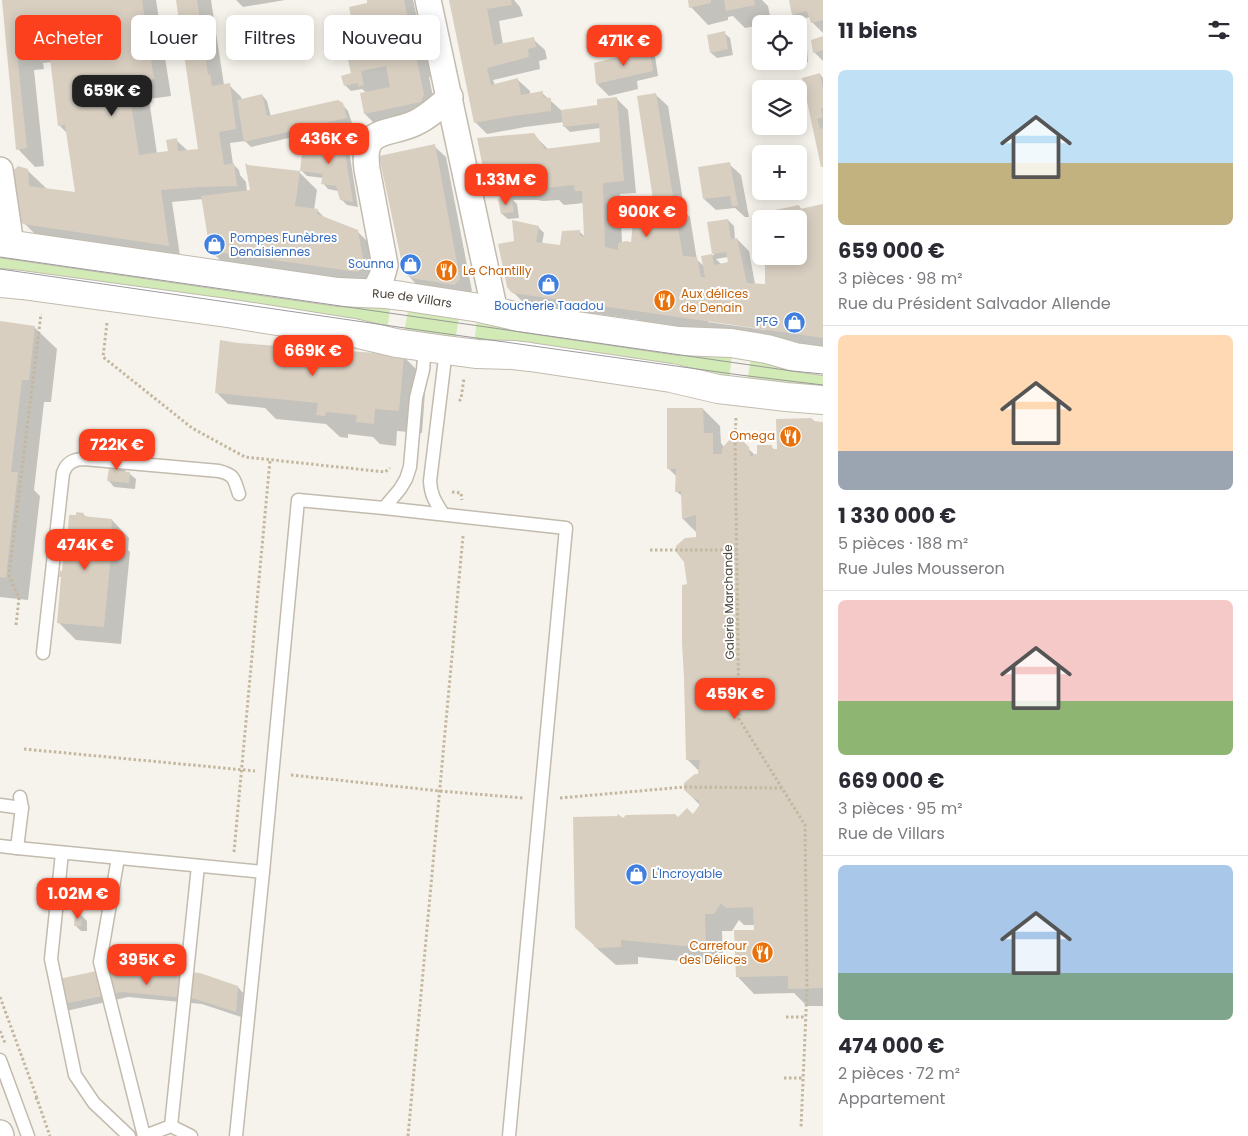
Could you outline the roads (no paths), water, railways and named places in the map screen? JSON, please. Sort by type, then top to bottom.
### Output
[{"type":"street","points":[[428,0],[495,312]]},
{"type":"street","points":[[374,293],[385,264],[367,169],[366,153],[368,147],[376,135],[426,118],[450,97]]},
{"type":"street","points":[[0,170],[6,244]]},
{"type":"street","name":"Rue de Villars","points":[[6,244],[338,292],[402,296],[480,308],[523,318],[679,341],[731,343],[823,361]]},
{"type":"street","points":[[0,283],[212,311],[445,350],[530,357],[671,378],[718,389],[823,400]]},
{"type":"lane","points":[[443,514],[433,499],[430,481],[445,350]]},
{"type":"lane","points":[[384,508],[400,489],[410,467],[416,398],[423,370],[445,350]]},
{"type":"lane","points":[[43,653],[63,473],[70,463],[74,460],[84,459],[219,470],[231,475],[239,494]]},
{"type":"lane","points":[[236,1136],[298,500],[566,528],[509,1136]]},
{"type":"lane","points":[[0,805],[21,802],[17,848]]},
{"type":"lane","points":[[0,846],[263,872]]},
{"type":"lane","points":[[62,853],[51,959],[75,1076],[94,1103],[129,1136]]},
{"type":"lane","points":[[118,858],[100,962],[144,1136],[170,1126],[191,1136]]},
{"type":"lane","points":[[170,1126],[198,866]]},
{"type":"lane","points":[[0,1060],[28,1136]]},
{"type":"tram line","points":[[0,257],[823,374]]},
{"type":"tram line","points":[[0,269],[398,327],[823,385]]},
{"type":"place","name":"Pompes Funèbres Denaisiennes","points":[[214,245]]},
{"type":"place","name":"Sounna","points":[[410,264]]},
{"type":"place","name":"Le Chantilly","points":[[447,271]]},
{"type":"place","name":"Boucherie Taadou","points":[[549,285]]},
{"type":"place","name":"Aux délices de Denain","points":[[665,301]]},
{"type":"place","name":"PFG","points":[[794,322]]},
{"type":"place","name":"Omega","points":[[791,436]]},
{"type":"place","name":"L'Incroyable","points":[[636,874]]},
{"type":"place","name":"Carrefour des Délices","points":[[763,953]]}]
